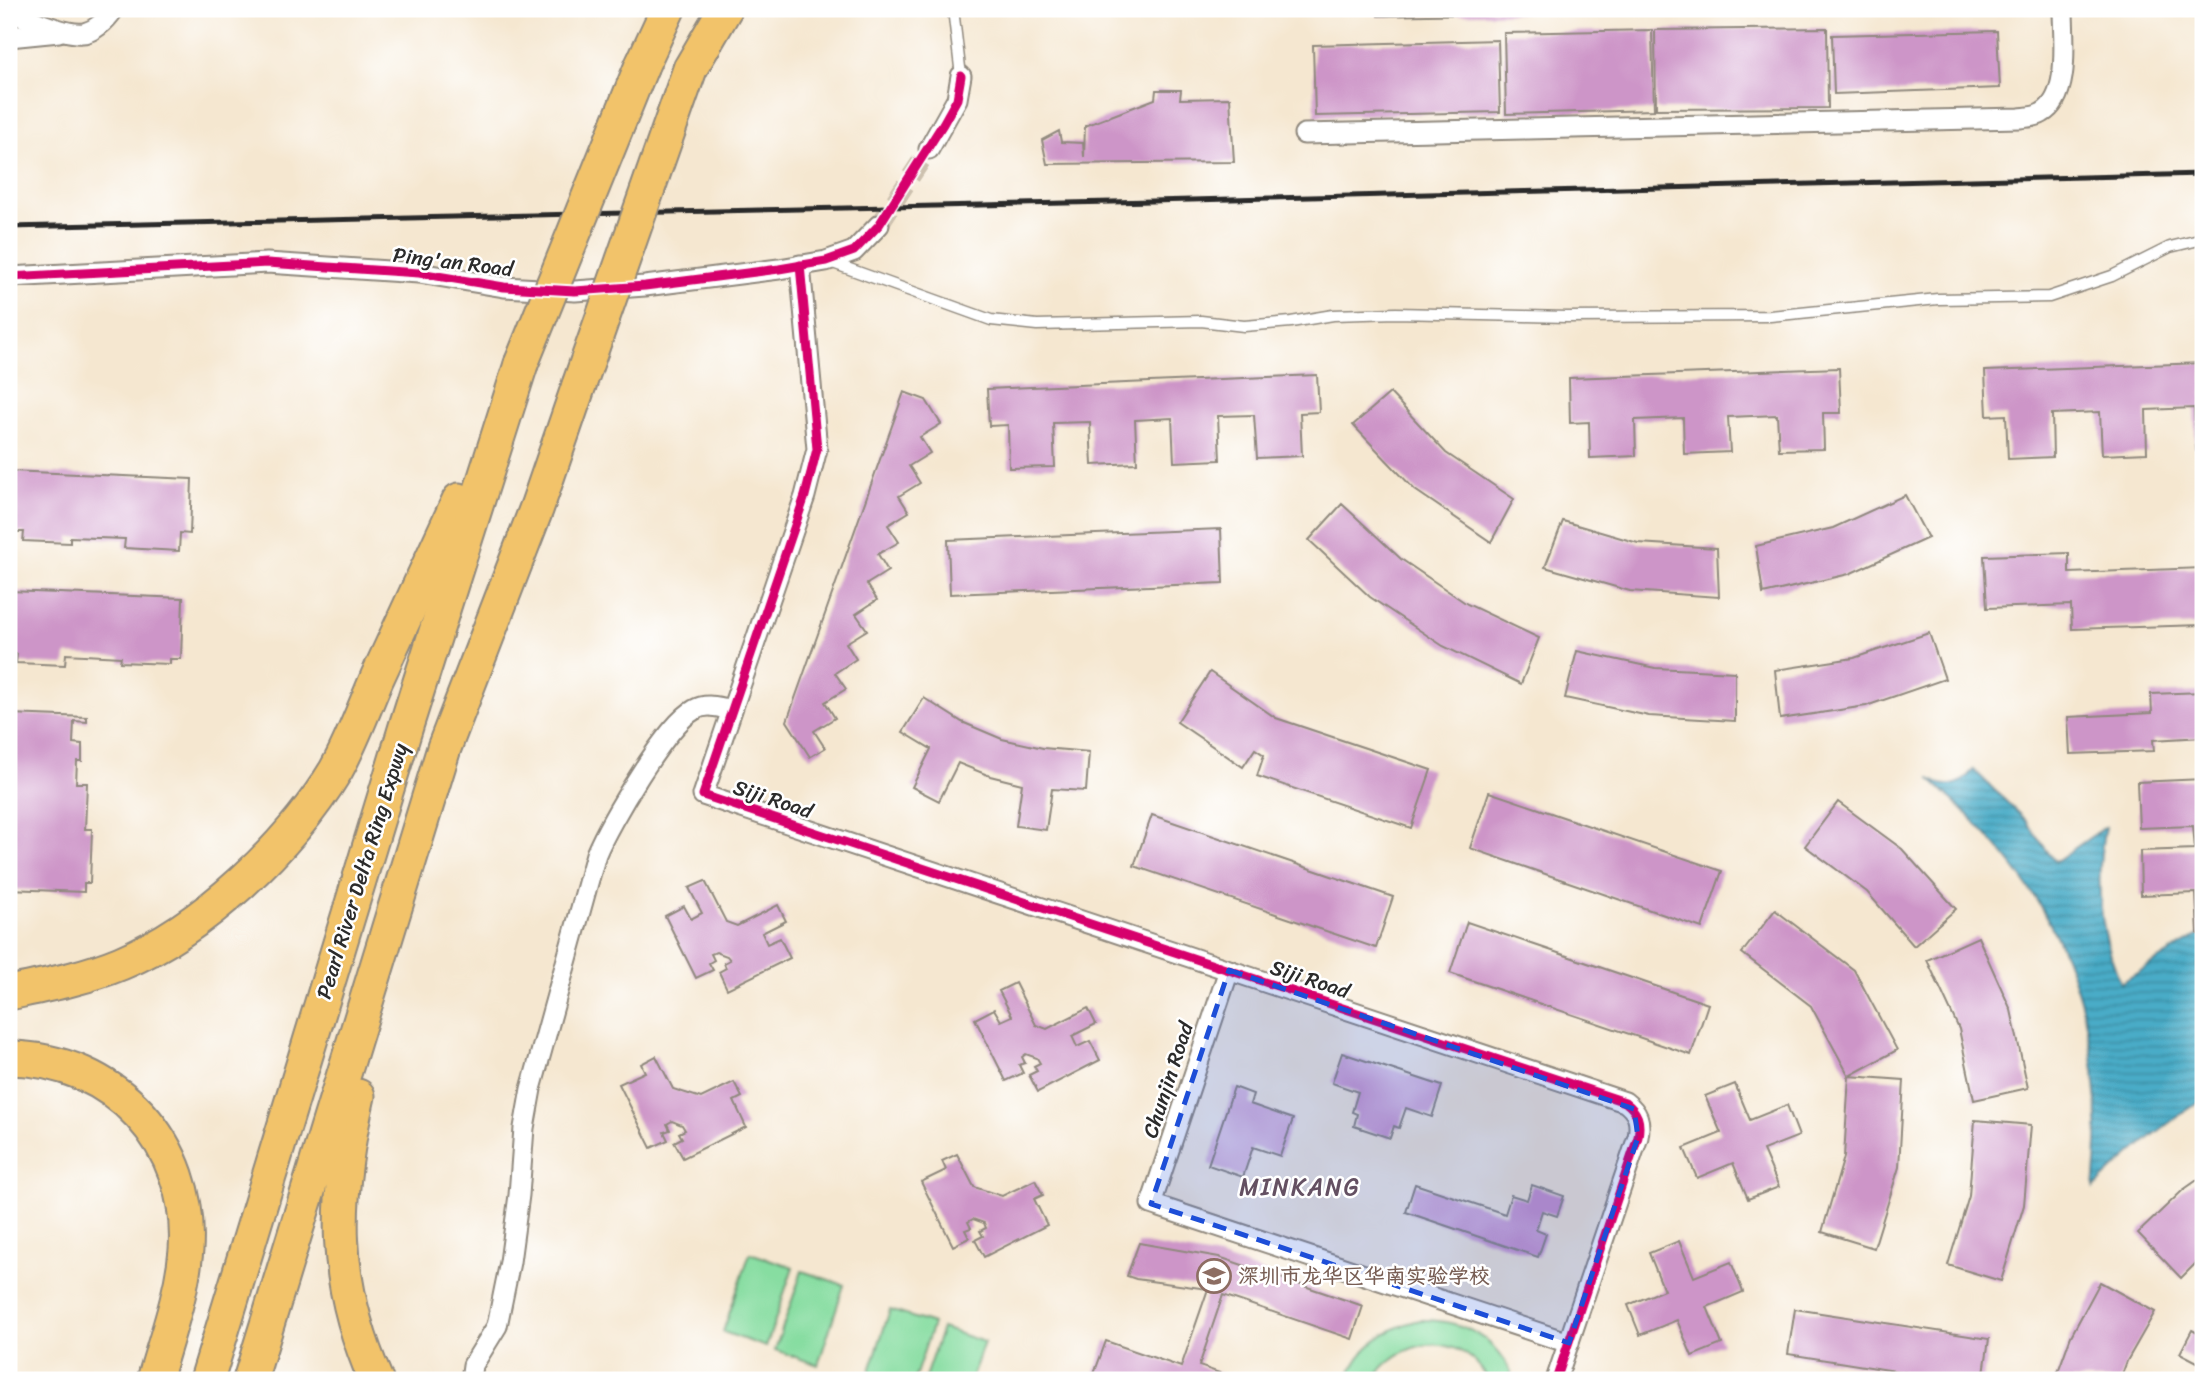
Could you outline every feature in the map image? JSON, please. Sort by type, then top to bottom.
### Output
[{"type":"highway","points":[[9,993],[77,979],[125,962],[177,932],[236,887],[293,830],[337,768],[521,364],[642,65],[668,9]]},
{"type":"highway","points":[[690,69],[716,9]]},
{"type":"highway","points":[[690,69],[725,9]]},
{"type":"highway","name":"Pearl River Delta Ring Expwy","points":[[250,1380],[444,748],[537,507],[690,69]]},
{"type":"highway","name":"Pearl River Delta Ring Expwy","points":[[207,1380],[407,723],[521,364]]},
{"type":"highway","points":[[376,1380],[359,1343],[344,1282],[340,1218],[347,1146],[363,1072],[537,507]]},
{"type":"highway","points":[[9,1058],[31,1058],[79,1070],[113,1089],[142,1117],[165,1150],[176,1173],[185,1213],[186,1250],[179,1292],[153,1380]]},
{"type":"street","points":[[9,11],[67,31],[84,33],[100,25],[114,9]]},
{"type":"street","points":[[1304,134],[2020,118],[2040,114],[2054,103],[2062,84],[2063,9]]},
{"type":"street","points":[[9,37],[67,31]]},
{"type":"street","points":[[929,149],[957,99],[961,76]]},
{"type":"street","name":"Ping'an Road","points":[[9,277],[267,263],[419,273],[504,287],[575,291],[645,286],[826,261],[854,251],[879,225]]},
{"type":"street","points":[[471,1380],[473,1365],[497,1326],[510,1262],[524,1128],[531,1089],[596,855],[606,830],[646,767],[677,726],[693,710],[706,706],[732,710],[805,496],[817,449],[800,265]]},
{"type":"street","name":"Siji Road","points":[[732,710],[703,795],[1625,1102],[1634,1109],[1640,1127],[1638,1137],[1556,1380]]},
{"type":"street","name":"Chunjin Road","points":[[1229,970],[1151,1204],[1569,1343]]},
{"type":"lane","points":[[953,9],[961,76]]},
{"type":"lane","points":[[826,261],[991,320],[1037,325],[1201,321],[1244,326],[1292,322],[1333,314],[1770,316],[1938,299],[2049,297],[2112,276],[2170,247],[2203,239]]},
{"type":"highlighted area","points":[[1229,970],[1634,1109],[1638,1137],[1569,1343],[1151,1204]]},
{"type":"green space","points":[[750,1253],[793,1267],[766,1347],[723,1332]]},
{"type":"green space","points":[[802,1271],[844,1285],[818,1365],[775,1350]]},
{"type":"green space","points":[[890,1310],[933,1324],[914,1380],[867,1380]]},
{"type":"green space","points":[[1420,1320],[1451,1323],[1478,1334],[1499,1353],[1514,1380],[1488,1380],[1478,1365],[1465,1354],[1451,1347],[1436,1345],[1405,1351],[1390,1360],[1378,1373],[1396,1380],[1347,1380],[1359,1357],[1376,1340],[1407,1323]]},
{"type":"green space","points":[[942,1328],[984,1342],[971,1380],[924,1380]]},
{"type":"water","points":[[1973,769],[2026,821],[2055,862],[2105,827],[2099,887],[2103,926],[2121,983],[2197,936],[2203,935],[2203,962],[2198,963],[2203,1039],[2203,1100],[2146,1141],[2094,1188],[2097,1102],[2093,1060],[2085,1019],[2058,939],[2038,902],[2013,866],[1973,820],[1929,778],[1941,784],[1953,785],[1964,780]]},
{"type":"building","points":[[1377,9],[1527,9],[1527,13],[1378,16]]},
{"type":"building","points":[[1530,9],[1577,9],[1577,11],[1530,12]]},
{"type":"building","points":[[1827,28],[1828,108],[1656,109],[1655,30]]},
{"type":"building","points":[[1652,30],[1654,110],[1506,114],[1504,33]]},
{"type":"building","points":[[1997,31],[2000,88],[1834,94],[1832,35]]},
{"type":"building","points":[[1498,40],[1500,112],[1315,116],[1313,45]]},
{"type":"building","points":[[1156,90],[1181,90],[1180,99],[1230,98],[1234,162],[1047,164],[1042,140],[1059,131],[1061,142],[1083,143],[1084,157],[1085,126],[1155,99]]},
{"type":"building","points":[[2203,363],[2203,451],[2196,451],[2194,408],[2146,410],[2147,453],[2102,455],[2100,412],[2052,414],[2053,457],[2008,459],[2006,415],[1987,416],[1985,371]]},
{"type":"building","points":[[1839,368],[1841,413],[1823,413],[1824,449],[1779,450],[1777,415],[1728,417],[1730,452],[1684,454],[1683,418],[1635,420],[1636,456],[1590,458],[1589,422],[1570,423],[1569,378]]},
{"type":"building","points":[[1317,375],[1319,412],[1300,413],[1302,456],[1257,458],[1254,415],[1218,416],[1220,460],[1174,462],[1172,418],[1135,420],[1137,463],[1092,465],[1090,422],[1053,423],[1055,467],[1009,468],[1008,425],[989,426],[987,389]]},
{"type":"building","points":[[904,392],[926,400],[941,424],[920,437],[930,453],[909,466],[920,483],[899,496],[909,512],[888,525],[899,542],[878,554],[888,571],[867,584],[877,600],[856,614],[867,630],[846,643],[856,659],[835,673],[846,689],[825,702],[835,718],[814,731],[825,748],[810,757],[787,721]]},
{"type":"building","points":[[1390,393],[1446,453],[1514,499],[1491,542],[1415,490],[1353,425]]},
{"type":"building","points":[[9,471],[192,479],[190,534],[180,533],[179,551],[124,548],[125,539],[70,537],[70,543],[23,541],[24,532],[9,532]]},
{"type":"building","points":[[1905,495],[1928,538],[1849,574],[1763,594],[1756,546],[1833,528]]},
{"type":"building","points":[[1342,504],[1401,559],[1467,604],[1539,638],[1521,684],[1443,646],[1370,597],[1309,540]]},
{"type":"building","points":[[1563,521],[1638,543],[1717,548],[1719,597],[1630,591],[1545,567]]},
{"type":"building","points":[[1221,529],[1223,583],[950,594],[948,540]]},
{"type":"building","points":[[2069,553],[2069,573],[2203,568],[2203,625],[2072,629],[2071,605],[1987,608],[1984,556]]},
{"type":"building","points":[[9,591],[183,598],[181,659],[170,659],[170,664],[120,662],[121,657],[66,654],[65,665],[16,663],[17,654],[9,654]]},
{"type":"building","points":[[1929,633],[1945,679],[1866,706],[1780,719],[1775,670],[1854,658]]},
{"type":"building","points":[[1577,651],[1655,668],[1735,672],[1735,721],[1649,716],[1565,698]]},
{"type":"building","points":[[1210,672],[1276,718],[1431,770],[1411,828],[1257,776],[1264,755],[1255,749],[1243,767],[1177,722]]},
{"type":"building","points":[[2203,692],[2203,737],[2153,740],[2154,751],[2070,754],[2068,717],[2152,713],[2151,694]]},
{"type":"building","points":[[924,698],[962,722],[1002,739],[1043,748],[1089,752],[1086,791],[1052,789],[1046,830],[1016,826],[1022,784],[990,776],[958,763],[939,801],[912,787],[931,749],[903,732]]},
{"type":"building","points":[[9,714],[87,717],[87,722],[74,721],[73,743],[82,744],[82,761],[77,761],[76,783],[87,783],[85,829],[92,829],[90,883],[84,883],[84,892],[9,889]]},
{"type":"building","points":[[2203,779],[2203,934],[2198,934],[2196,893],[2141,895],[2140,851],[2195,849],[2193,826],[2139,828],[2137,782]]},
{"type":"building","points":[[1489,792],[1722,871],[1702,928],[1470,848]]},
{"type":"building","points":[[1838,802],[1902,849],[1956,909],[1914,946],[1867,892],[1805,846]]},
{"type":"building","points":[[1152,815],[1393,897],[1376,948],[1134,866]]},
{"type":"building","points":[[705,881],[726,922],[737,926],[778,905],[786,921],[762,933],[767,944],[780,938],[790,958],[727,989],[719,972],[726,968],[724,963],[730,960],[716,952],[711,954],[714,960],[709,963],[713,970],[696,978],[665,916],[684,906],[691,919],[702,913],[689,888]]},
{"type":"building","points":[[1775,910],[1854,970],[1897,1050],[1849,1076],[1811,1006],[1742,953]]},
{"type":"building","points":[[1467,922],[1708,1004],[1691,1055],[1450,973]]},
{"type":"building","points":[[1978,937],[2011,1010],[2028,1088],[1974,1100],[1959,1029],[1927,960]]},
{"type":"building","points":[[1015,983],[1036,1025],[1047,1029],[1088,1008],[1096,1024],[1072,1036],[1077,1047],[1090,1041],[1100,1060],[1038,1092],[1029,1075],[1037,1071],[1034,1066],[1040,1063],[1037,1058],[1026,1054],[1022,1057],[1025,1063],[1019,1065],[1023,1073],[1006,1081],[975,1019],[994,1009],[1001,1021],[1012,1016],[999,991]]},
{"type":"building","points":[[1342,1053],[1442,1086],[1432,1117],[1406,1108],[1399,1128],[1394,1126],[1390,1138],[1354,1126],[1357,1114],[1352,1112],[1358,1092],[1332,1083]]},
{"type":"building","points":[[656,1056],[673,1089],[701,1098],[734,1082],[742,1097],[734,1101],[746,1127],[683,1158],[674,1142],[682,1138],[679,1133],[685,1130],[682,1125],[672,1121],[667,1124],[670,1130],[664,1132],[668,1140],[651,1148],[619,1084],[645,1072],[641,1064]]},
{"type":"building","points":[[1849,1076],[1904,1080],[1899,1167],[1874,1248],[1822,1232],[1844,1157]]},
{"type":"building","points":[[1735,1084],[1750,1120],[1787,1105],[1799,1136],[1763,1150],[1779,1187],[1748,1199],[1733,1163],[1697,1178],[1684,1148],[1721,1133],[1705,1096]]},
{"type":"building","points":[[1234,1087],[1253,1094],[1250,1104],[1293,1119],[1280,1156],[1253,1147],[1243,1177],[1208,1165]]},
{"type":"building","points":[[1975,1120],[2031,1125],[2024,1205],[2001,1281],[1948,1265],[1969,1196]]},
{"type":"building","points":[[957,1154],[974,1187],[1002,1196],[1035,1180],[1043,1195],[1034,1199],[1047,1225],[984,1257],[975,1240],[983,1236],[980,1231],[986,1228],[984,1223],[973,1219],[968,1222],[971,1228],[965,1230],[969,1238],[953,1246],[921,1182],[946,1170],[942,1161]]},
{"type":"building","points":[[2203,1176],[2203,1256],[2181,1278],[2138,1233],[2183,1190]]},
{"type":"building","points":[[1415,1184],[1505,1214],[1511,1195],[1527,1200],[1532,1185],[1564,1196],[1557,1216],[1542,1211],[1536,1230],[1546,1234],[1538,1257],[1406,1212]]},
{"type":"building","points":[[1679,1241],[1694,1277],[1731,1262],[1743,1292],[1707,1307],[1722,1344],[1692,1356],[1677,1320],[1640,1335],[1628,1305],[1664,1290],[1649,1253]]},
{"type":"building","points":[[1139,1243],[1219,1257],[1363,1306],[1352,1339],[1223,1295],[1199,1366],[1240,1380],[1111,1380],[1094,1374],[1106,1341],[1181,1367],[1208,1289],[1127,1276]]},
{"type":"building","points":[[2100,1282],[2155,1312],[2127,1361],[2120,1380],[2055,1380],[2071,1336]]},
{"type":"building","points":[[1795,1309],[1989,1339],[1983,1380],[1952,1380],[1788,1354]]},
{"type":"building","points":[[2192,1330],[2203,1336],[2203,1365],[2180,1353]]},
{"type":"tunnel","points":[[879,225],[929,149]]},
{"type":"railway","points":[[9,227],[2203,174]]},
{"type":"cycle path","points":[[9,277],[267,263],[419,273],[504,287],[575,291],[645,286],[826,261],[854,251],[879,225],[957,99],[961,76]]},
{"type":"cycle path","points":[[800,265],[817,449],[805,496],[703,795],[1625,1102],[1638,1117],[1638,1137],[1556,1380]]},
{"type":"place","name":"深圳市龙华区华南实验学校","points":[[1214,1276]]},
{"type":"district","name":"MINKANG","points":[[1300,1187]]}]
